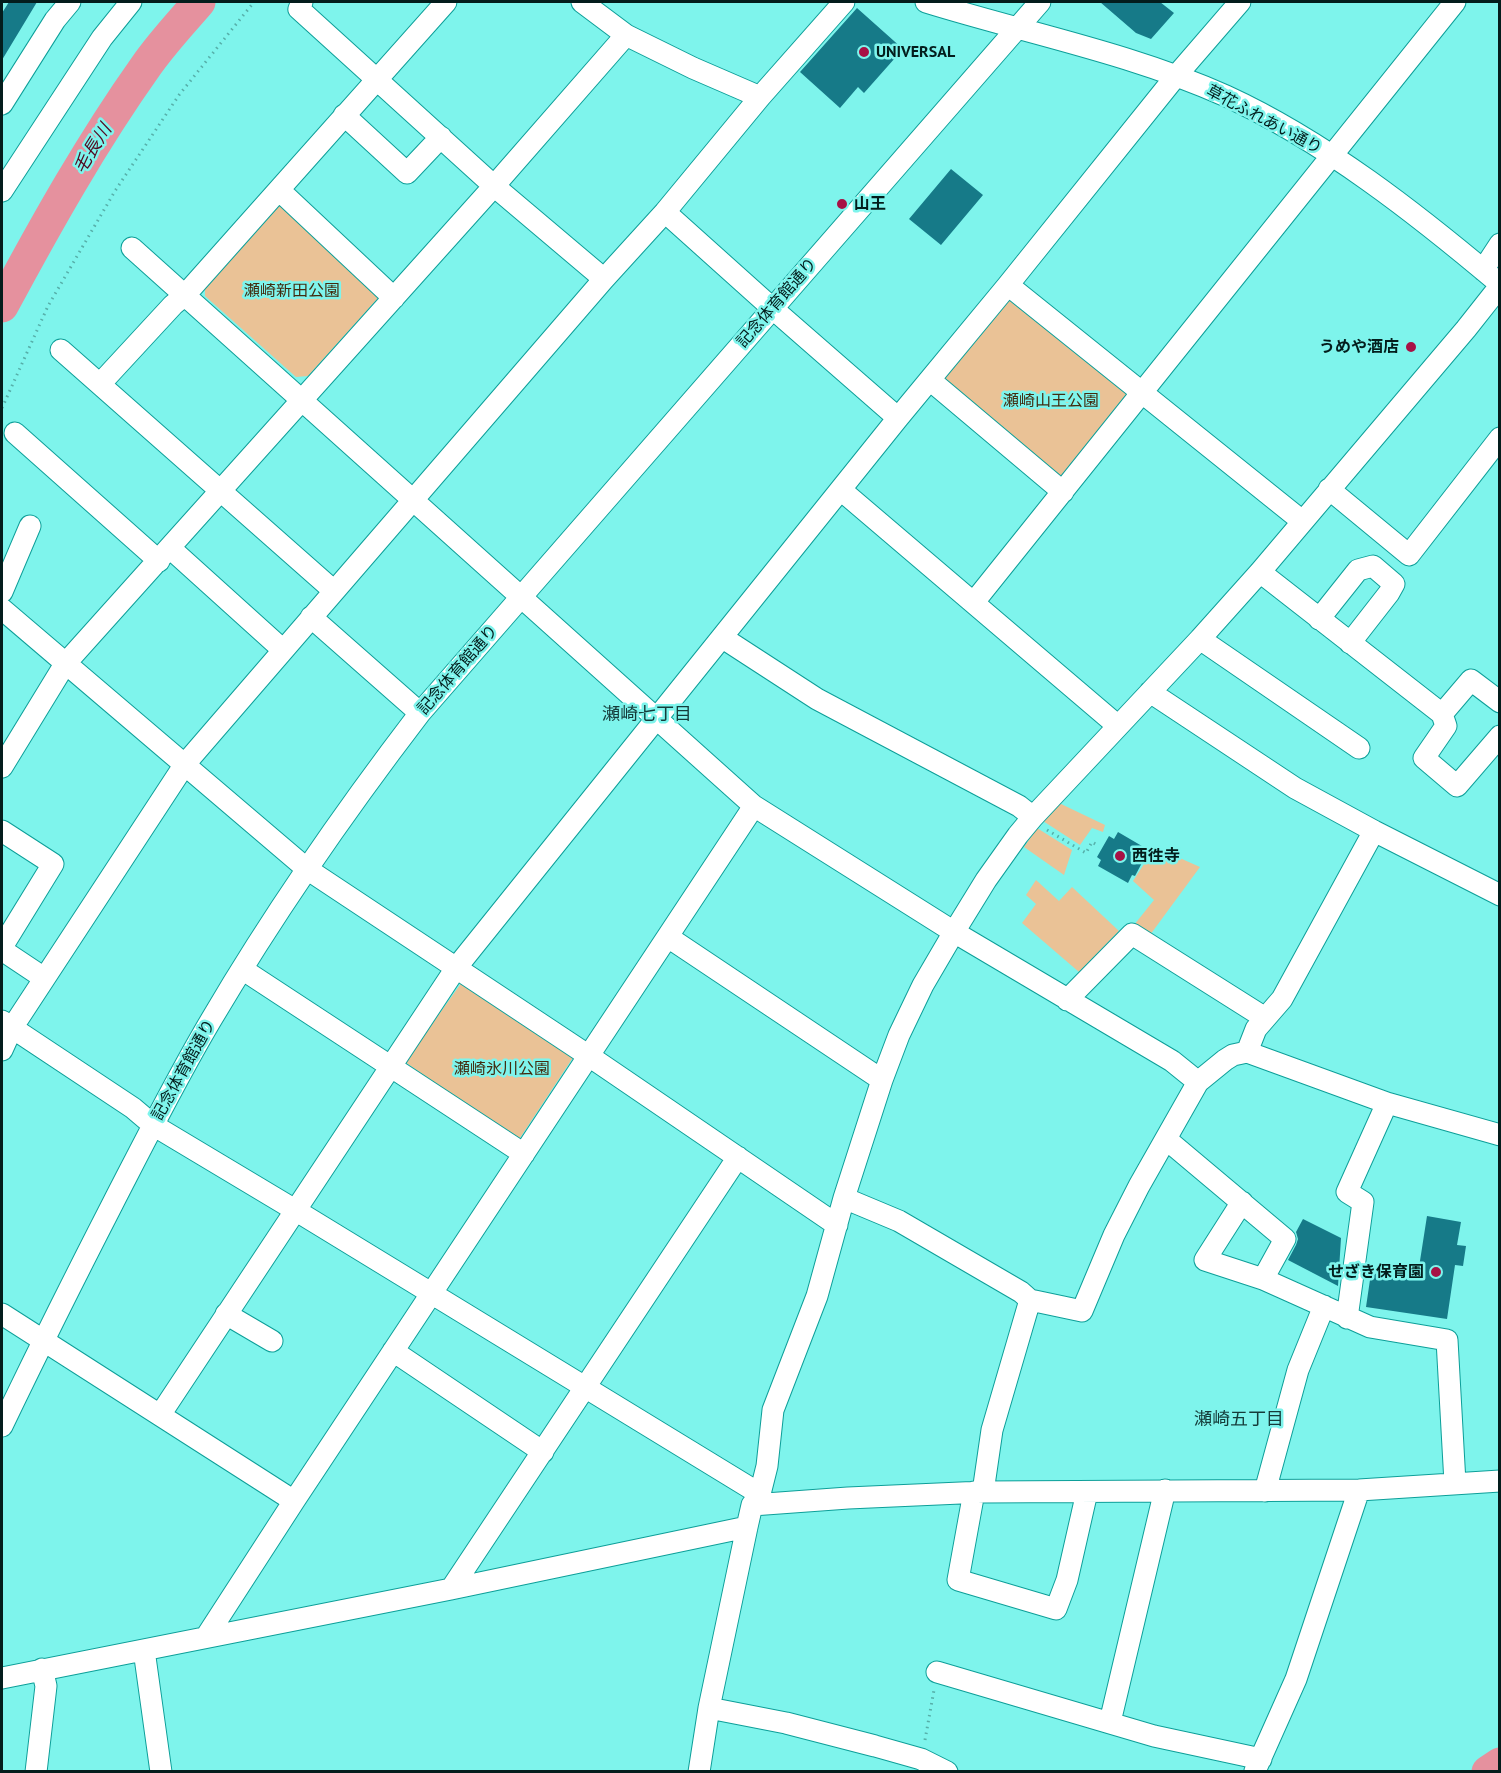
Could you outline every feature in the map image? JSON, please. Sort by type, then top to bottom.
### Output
[{"type":"street","points":[[2,104],[55,20],[70,2]]},
{"type":"street","points":[[2,191],[102,38],[131,2]]},
{"type":"street","points":[[100,384],[185,295],[446,2]]},
{"type":"street","points":[[582,2],[626,35],[693,68],[760,97]]},
{"type":"street","points":[[2,1050],[7,1025],[44,978],[185,764],[604,279],[665,212],[760,97],[844,2]]},
{"type":"street","name":"草花ふれあい通り","points":[[926,2],[1075,43],[1176,76],[1227,97],[1290,130],[1371,181],[1500,285]]},
{"type":"street","name":"記念体育館通り","points":[[2,1426],[43,1340],[153,1125],[211,1020],[307,869],[380,766],[420,713],[1040,2]]},
{"type":"street","points":[[160,1414],[456,968],[898,418],[1176,76],[1240,2]]},
{"type":"street","points":[[974,602],[1455,2]]},
{"type":"street","points":[[300,5],[376,79],[494,186],[604,279]]},
{"type":"street","points":[[2,767],[65,664],[222,491],[626,35]]},
{"type":"street","points":[[344,115],[407,173],[441,137]]},
{"type":"street","points":[[279,190],[394,298]]},
{"type":"street","points":[[665,212],[898,418]]},
{"type":"street","points":[[1483,270],[1500,244]]},
{"type":"street","points":[[132,248],[754,806],[954,932],[1163,1056],[1198,1082]]},
{"type":"street","points":[[1008,285],[1302,521]]},
{"type":"street","points":[[699,1772],[709,1708],[747,1527],[767,1466],[774,1410],[817,1296],[844,1198],[882,1080],[899,1035],[923,985],[986,880],[1032,818],[1260,572],[1466,329],[1500,285]]},
{"type":"street","points":[[61,350],[334,591]]},
{"type":"street","points":[[930,380],[1063,492]]},
{"type":"street","points":[[15,433],[283,650]]},
{"type":"street","points":[[1329,489],[1410,555],[1500,438]]},
{"type":"street","points":[[841,490],[1118,726]]},
{"type":"street","points":[[2,592],[30,526]]},
{"type":"street","points":[[1319,619],[1358,570],[1373,566],[1394,584],[1350,643]]},
{"type":"street","points":[[1260,572],[1442,714],[1446,726],[1424,758],[1457,786],[1500,736]]},
{"type":"street","points":[[2,609],[307,869],[589,1056],[837,1225]]},
{"type":"street","points":[[311,617],[420,713]]},
{"type":"street","points":[[723,638],[818,699],[1019,806],[1032,818]]},
{"type":"street","points":[[1200,639],[1359,748]]},
{"type":"street","points":[[1442,714],[1471,680],[1500,702]]},
{"type":"street","points":[[1150,692],[1295,788],[1500,895]]},
{"type":"street","points":[[206,1638],[431,1293],[754,806]]},
{"type":"street","points":[[2,831],[53,864],[2,948],[44,978]]},
{"type":"street","points":[[1247,1052],[1256,1029],[1282,999],[1374,831]]},
{"type":"street","points":[[1067,1000],[1132,934],[1265,1018]]},
{"type":"street","points":[[668,937],[882,1080]]},
{"type":"street","points":[[242,969],[524,1154]]},
{"type":"street","points":[[7,1025],[133,1108],[153,1125],[586,1387],[756,1500],[979,1492],[1359,1490],[1500,1481]]},
{"type":"street","points":[[844,1198],[899,1221],[1030,1300],[1083,1311],[1114,1234],[1138,1186],[1198,1082],[1233,1055],[1247,1052],[1387,1103],[1500,1135]]},
{"type":"street","points":[[1347,1318],[1363,1202],[1347,1192],[1387,1103]]},
{"type":"street","points":[[1166,1139],[1285,1239],[1263,1279]]},
{"type":"street","points":[[451,1589],[738,1157]]},
{"type":"street","points":[[1242,1202],[1205,1260],[1263,1279],[1370,1327],[1447,1340],[1455,1483]]},
{"type":"street","points":[[1030,1300],[993,1430],[958,1580],[1056,1609],[1067,1580],[1087,1492]]},
{"type":"street","points":[[1265,1491],[1298,1370],[1324,1306]]},
{"type":"street","points":[[2,1314],[294,1501]]},
{"type":"street","points":[[226,1314],[272,1341]]},
{"type":"street","points":[[393,1352],[543,1452]]},
{"type":"street","points":[[1110,1722],[1165,1490]]},
{"type":"street","points":[[938,1672],[1258,1765],[1296,1678],[1359,1490]]},
{"type":"street","points":[[2,1678],[451,1589],[747,1527]]},
{"type":"street","points":[[144,1650],[161,1772]]},
{"type":"street","points":[[36,1772],[46,1686],[42,1669]]},
{"type":"street","points":[[709,1708],[786,1723],[875,1746],[921,1759],[946,1772]]},
{"type":"path","points":[[2,408],[48,306],[115,191],[179,95],[254,2]]},
{"type":"path","points":[[1032,818],[1086,853],[1092,842],[1097,845]]},
{"type":"path","points":[[921,1759],[938,1672]]},
{"type":"green space","name":"瀬崎新田公園","points":[[287,203],[379,297],[308,376],[296,377],[205,296],[205,286],[278,204]]},
{"type":"green space","name":"瀬崎山王公園","points":[[1014,300],[1125,388],[1127,399],[1061,477],[944,385],[946,374],[1006,301]]},
{"type":"green space","points":[[1059,803],[1105,825],[1103,832],[1092,828],[1080,845],[1043,821]]},
{"type":"green space","points":[[1037,828],[1072,850],[1064,875],[1024,847]]},
{"type":"green space","points":[[1155,847],[1200,867],[1150,935],[1134,925],[1154,900],[1133,881]]},
{"type":"green space","points":[[1036,880],[1059,901],[1072,887],[1119,931],[1079,972],[1022,923],[1036,904],[1026,895]]},
{"type":"green space","name":"瀬崎氷川公園","points":[[462,982],[574,1056],[518,1141],[405,1062]]},
{"type":"building","points":[[9,2],[37,2],[2,60],[2,13]]},
{"type":"building","points":[[1100,2],[1160,2],[1174,13],[1151,39],[1136,33]]},
{"type":"building","points":[[857,8],[903,49],[864,93],[858,87],[840,108],[800,72]]},
{"type":"building","points":[[951,169],[983,195],[941,245],[909,219]]},
{"type":"building","points":[[1118,832],[1147,849],[1135,876],[1132,875],[1128,883],[1098,866],[1101,860],[1097,857],[1109,836],[1114,839]]},
{"type":"building","points":[[1427,1216],[1461,1222],[1457,1245],[1466,1246],[1463,1266],[1455,1265],[1447,1319],[1366,1307],[1371,1273],[1417,1280]]},
{"type":"building","points":[[1303,1219],[1341,1238],[1338,1286],[1288,1260],[1296,1245],[1298,1239],[1296,1232]]},
{"type":"waterway","name":"毛長川","points":[[2,306],[107,124],[152,58],[199,2]]},
{"type":"waterway","points":[[1488,1772],[1500,1764]]},
{"type":"place","name":"UNIVERSAL","points":[[864,52]]},
{"type":"place","name":"山王","points":[[842,204]]},
{"type":"place","name":"うめや酒店","points":[[1411,347]]},
{"type":"place","name":"西徃寺","points":[[1120,856]]},
{"type":"place","name":"せざき保育園","points":[[1436,1272]]},
{"type":"district","name":"瀬崎七丁目","points":[[647,715]]},
{"type":"district","name":"瀬崎五丁目","points":[[1239,1420]]}]
